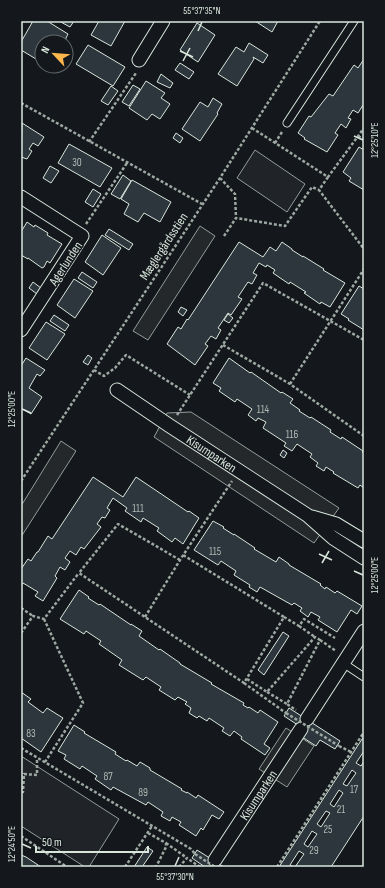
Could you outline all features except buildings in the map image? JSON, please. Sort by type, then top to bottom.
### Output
[{"type":"street","points":[[139,60],[164,21]]},
{"type":"street","name":"Agerlunden","points":[[21,197],[82,236],[21,330]]},
{"type":"street","name":"Kisumparken","points":[[117,390],[307,515],[333,538],[364,558]]},
{"type":"street","name":"Kisumparken","points":[[307,515],[336,524],[364,541]]},
{"type":"street","name":"Kisumparken","points":[[215,864],[364,631]]},
{"type":"lane","points":[[288,124],[354,21]]},
{"type":"lane","points":[[343,663],[364,677]]},
{"type":"path","name":"Mæglergårdsstien","points":[[21,481],[22,477],[220,178],[320,21]]},
{"type":"path","points":[[89,142],[137,70],[139,60]]},
{"type":"path","points":[[21,103],[202,204]]},
{"type":"path","points":[[252,128],[328,177]]},
{"type":"path","points":[[319,190],[364,128]]},
{"type":"path","points":[[358,136],[364,138]]},
{"type":"path","points":[[80,234],[127,163]]},
{"type":"path","points":[[220,178],[235,194],[236,218],[224,236]]},
{"type":"path","points":[[236,218],[285,226],[312,187],[319,190],[364,249]]},
{"type":"path","points":[[290,384],[364,270]]},
{"type":"path","points":[[170,426],[263,283],[364,340]]},
{"type":"path","points":[[223,345],[290,384],[364,436]]},
{"type":"path","points":[[94,370],[104,376],[115,368],[126,355],[190,395]]},
{"type":"path","points":[[145,617],[183,555],[240,471]]},
{"type":"path","points":[[44,619],[78,573],[118,524],[180,560]]},
{"type":"path","points":[[183,555],[329,646]]},
{"type":"path","points":[[78,573],[244,683],[286,713],[351,752]]},
{"type":"path","points":[[21,608],[33,616],[44,619],[83,703],[45,762]]},
{"type":"path","points":[[21,633],[33,616]]},
{"type":"path","points":[[244,683],[284,617]]},
{"type":"path","points":[[299,626],[304,619],[335,638]]},
{"type":"path","points":[[268,692],[315,637]]},
{"type":"path","points":[[287,704],[320,640]]},
{"type":"path","points":[[247,679],[287,704],[305,722]]},
{"type":"path","points":[[277,867],[364,732]]},
{"type":"path","points":[[21,748],[191,849],[195,854],[215,864]]},
{"type":"path","points":[[21,792],[23,792],[24,774],[37,775],[37,758]]},
{"type":"path","points":[[126,867],[152,826]]},
{"type":"path","points":[[148,832],[200,867]]},
{"type":"path","points":[[21,836],[67,867]]},
{"type":"path","points":[[156,867],[166,847],[166,843]]},
{"type":"path","points":[[179,867],[187,858]]},
{"type":"shaded area","points":[[255,150],[305,184],[287,212],[237,178]]},
{"type":"shaded area","points":[[200,226],[215,236],[148,340],[133,331]]},
{"type":"shaded area","points":[[191,412],[339,508],[314,543],[154,437],[167,413]]},
{"type":"shaded area","points":[[61,441],[76,451],[21,537],[21,506]]},
{"type":"shaded area","points":[[286,728],[314,746],[287,787],[259,769]]},
{"type":"shaded area","points":[[21,756],[119,819],[89,867],[85,867],[21,826]]}]
